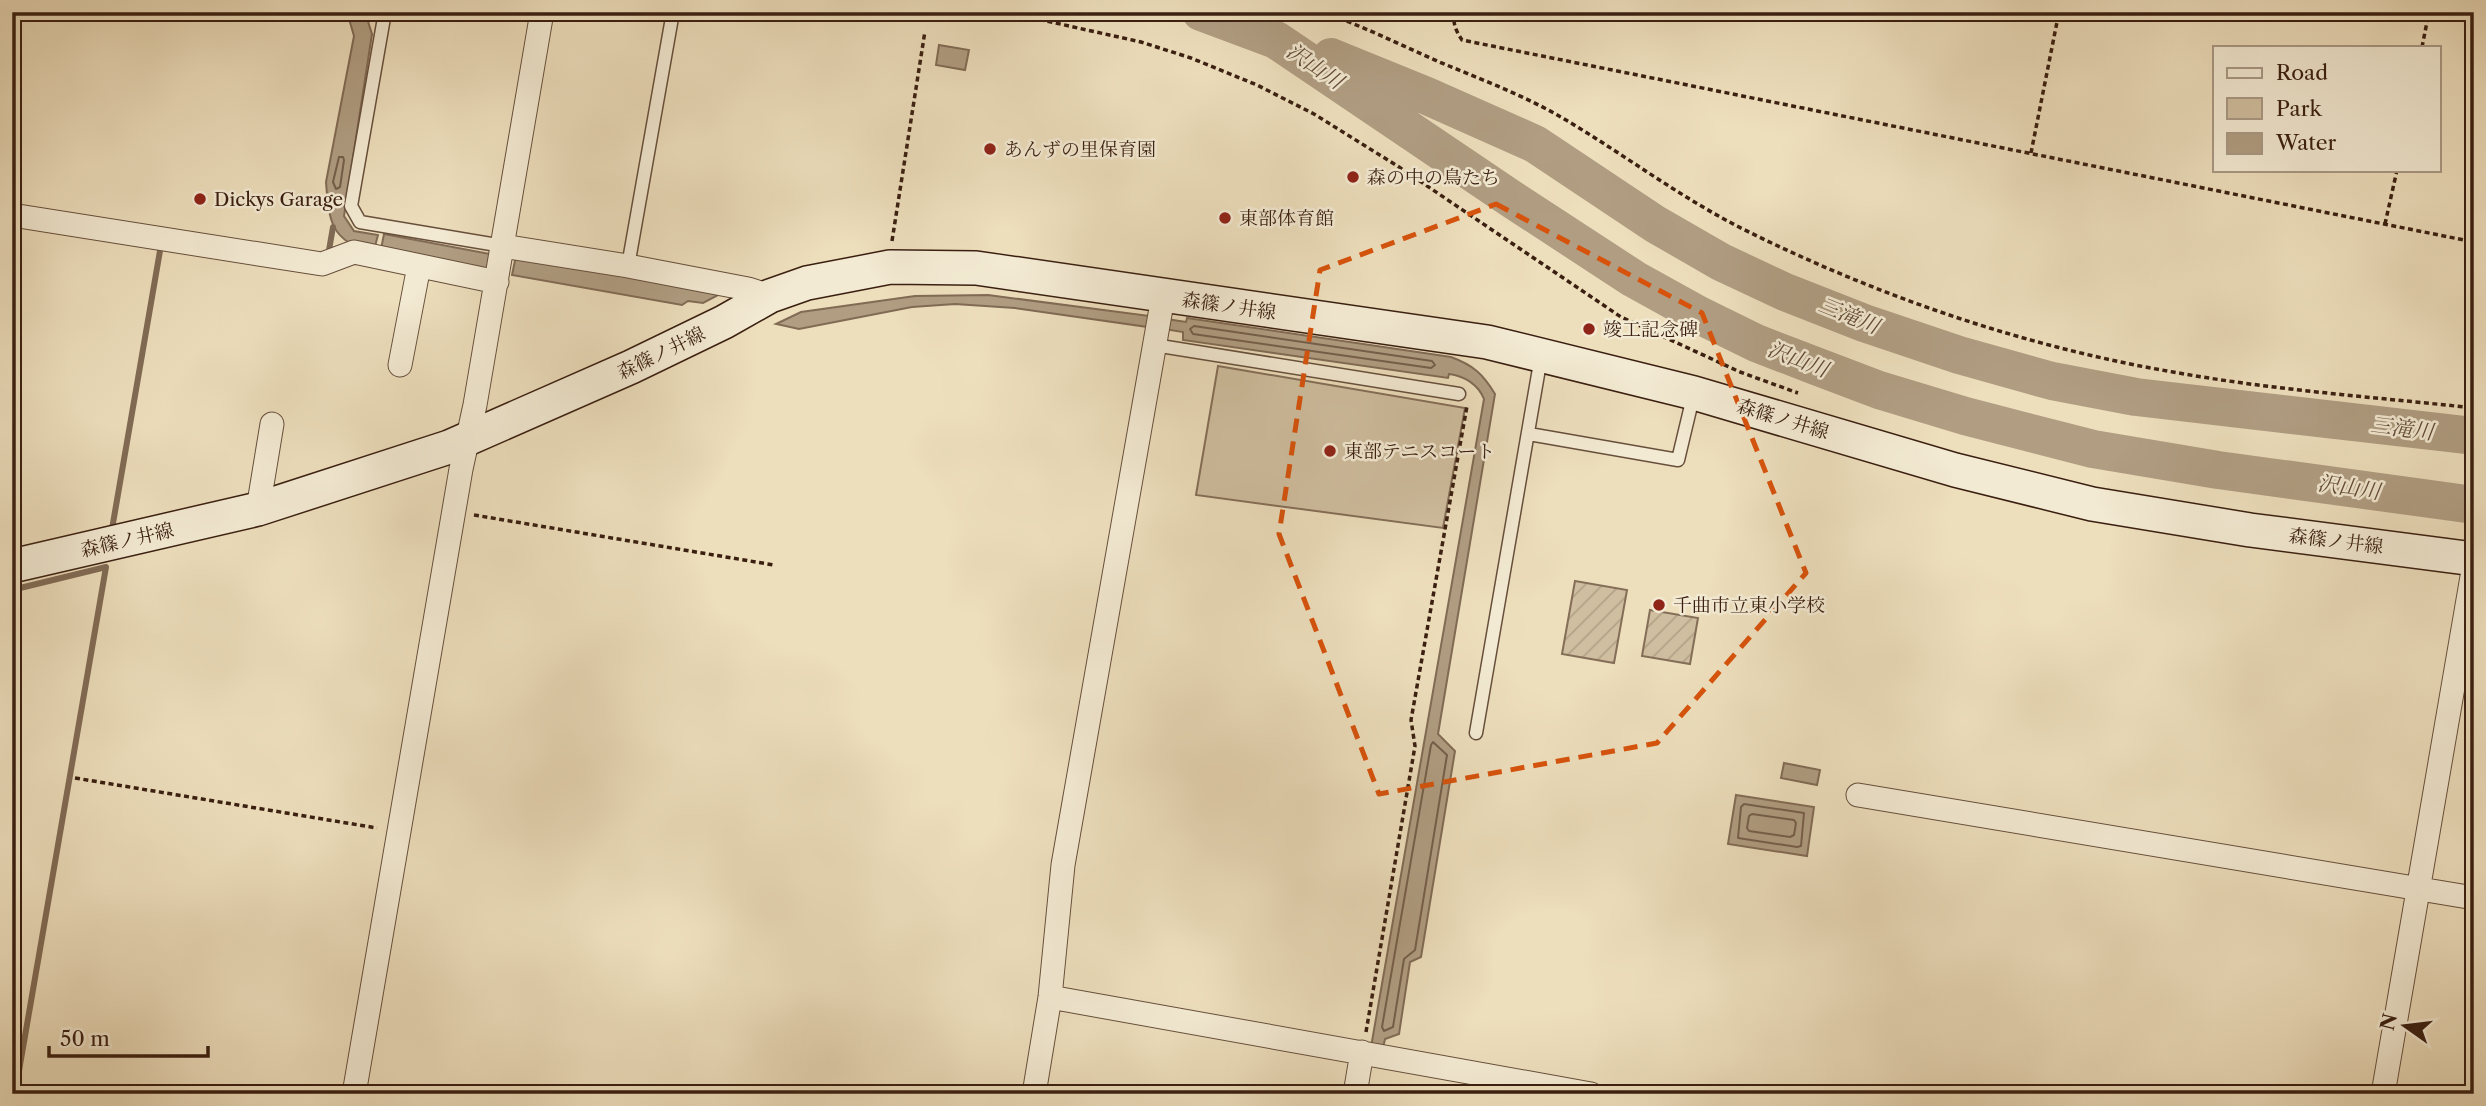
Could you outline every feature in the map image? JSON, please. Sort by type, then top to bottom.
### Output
[{"type":"main road","name":"森篠ノ井線","points":[[12,566],[258,509],[467,440],[631,367],[724,322],[770,296],[807,283],[890,267],[975,268],[1486,342],[1694,393],[1955,470],[2092,504],[2250,530],[2473,572]]},
{"type":"street","points":[[354,1094],[542,12]]},
{"type":"street","points":[[12,215],[322,264],[354,253],[497,280]]},
{"type":"street","points":[[503,248],[628,267],[748,289],[770,296]]},
{"type":"street","points":[[400,365],[419,266]]},
{"type":"street","points":[[1034,1094],[1050,997],[1063,865],[1163,297]]},
{"type":"street","points":[[258,509],[272,424]]},
{"type":"street","points":[[2383,1094],[2473,572]]},
{"type":"street","points":[[1858,794],[2474,898]]},
{"type":"street","points":[[1050,997],[1362,1052],[1500,1086],[1591,1094]]},
{"type":"street","points":[[1355,1094],[1362,1052]]},
{"type":"lane","points":[[385,12],[351,206],[359,222],[503,248]]},
{"type":"lane","points":[[628,267],[673,12]]},
{"type":"lane","points":[[1154,345],[1459,394]]},
{"type":"lane","points":[[1476,733],[1541,355]]},
{"type":"lane","points":[[1529,433],[1678,460],[1694,393]]},
{"type":"path","points":[[1006,12],[1141,42],[1191,58],[1257,85],[1314,114],[1399,167],[1621,317],[1740,372],[1801,394]]},
{"type":"path","points":[[1323,12],[1498,87],[1564,119],[1682,196],[1749,233],[1811,261],[1966,320],[2046,344],[2172,372],[2474,408]]},
{"type":"path","points":[[1426,12],[1453,20]]},
{"type":"path","points":[[1455,12],[1453,20],[1462,40],[2474,242]]},
{"type":"path","points":[[2031,153],[2059,12]]},
{"type":"path","points":[[2422,46],[2429,12]]},
{"type":"path","points":[[890,267],[890,250],[925,31]]},
{"type":"path","points":[[2385,224],[2397,172]]},
{"type":"path","points":[[1362,1052],[1415,746],[1411,720],[1468,407],[1459,394]]},
{"type":"path","points":[[454,511],[774,565]]},
{"type":"path","points":[[75,778],[400,832]]},
{"type":"highlighted area","points":[[1496,204],[1702,313],[1806,573],[1657,743],[1379,794],[1279,534],[1320,270]]},
{"type":"green space","name":"東部テニスコート","points":[[1218,366],[1465,408],[1443,528],[1196,495]]},
{"type":"green space","points":[[1575,581],[1627,590],[1614,663],[1562,654]]},
{"type":"green space","points":[[1650,610],[1698,618],[1690,664],[1642,656]]},
{"type":"water","points":[[347,12],[365,12],[372,34],[344,216],[354,231],[378,235],[373,254],[348,243],[340,236],[331,219],[327,196],[326,182],[354,36]]},
{"type":"water","points":[[939,45],[969,50],[965,70],[936,65]]},
{"type":"water","points":[[384,234],[490,254],[486,274],[380,254]]},
{"type":"water","points":[[516,256],[724,292],[703,303],[688,301],[682,305],[512,275]]},
{"type":"water","points":[[988,295],[1150,316],[1148,327],[1015,308],[955,304],[912,307],[799,329],[776,324],[801,312],[915,296]]},
{"type":"water","points":[[1187,318],[1451,357],[1477,371],[1495,394],[1438,734],[1455,751],[1421,957],[1410,962],[1399,1034],[1385,1039],[1383,1048],[1371,1047],[1484,399],[1474,385],[1455,375],[1449,374],[1448,378],[1183,340],[1183,332],[1164,329],[1166,319],[1186,322]]},
{"type":"water","points":[[1784,763],[1820,770],[1817,785],[1781,778]]},
{"type":"water","points":[[1736,795],[1814,807],[1807,856],[1728,844]]},
{"type":"waterway","name":"沢山川","points":[[1201,12],[1276,40],[1634,279],[1756,343],[1879,390],[1965,416],[2093,449],[2218,470],[2474,505]]},
{"type":"waterway","name":"三滝川","points":[[1331,57],[1535,144],[1655,224],[1721,262],[1785,292],[1864,323],[1959,355],[2052,381],[2136,397],[2474,436]]},
{"type":"waterway","points":[[328,256],[333,227]]},
{"type":"waterway","points":[[112,529],[161,245]]},
{"type":"waterway","points":[[12,590],[106,567],[15,1094]]},
{"type":"place","name":"あんずの里保育園","points":[[990,149]]},
{"type":"place","name":"森の中の鳥たち","points":[[1353,177]]},
{"type":"place","name":"Dickys Garage","points":[[200,199]]},
{"type":"place","name":"東部体育館","points":[[1225,218]]},
{"type":"place","name":"竣工記念碑","points":[[1589,329]]},
{"type":"place","name":"東部テニスコート","points":[[1330,451]]},
{"type":"place","name":"千曲市立東小学校","points":[[1659,605]]}]
